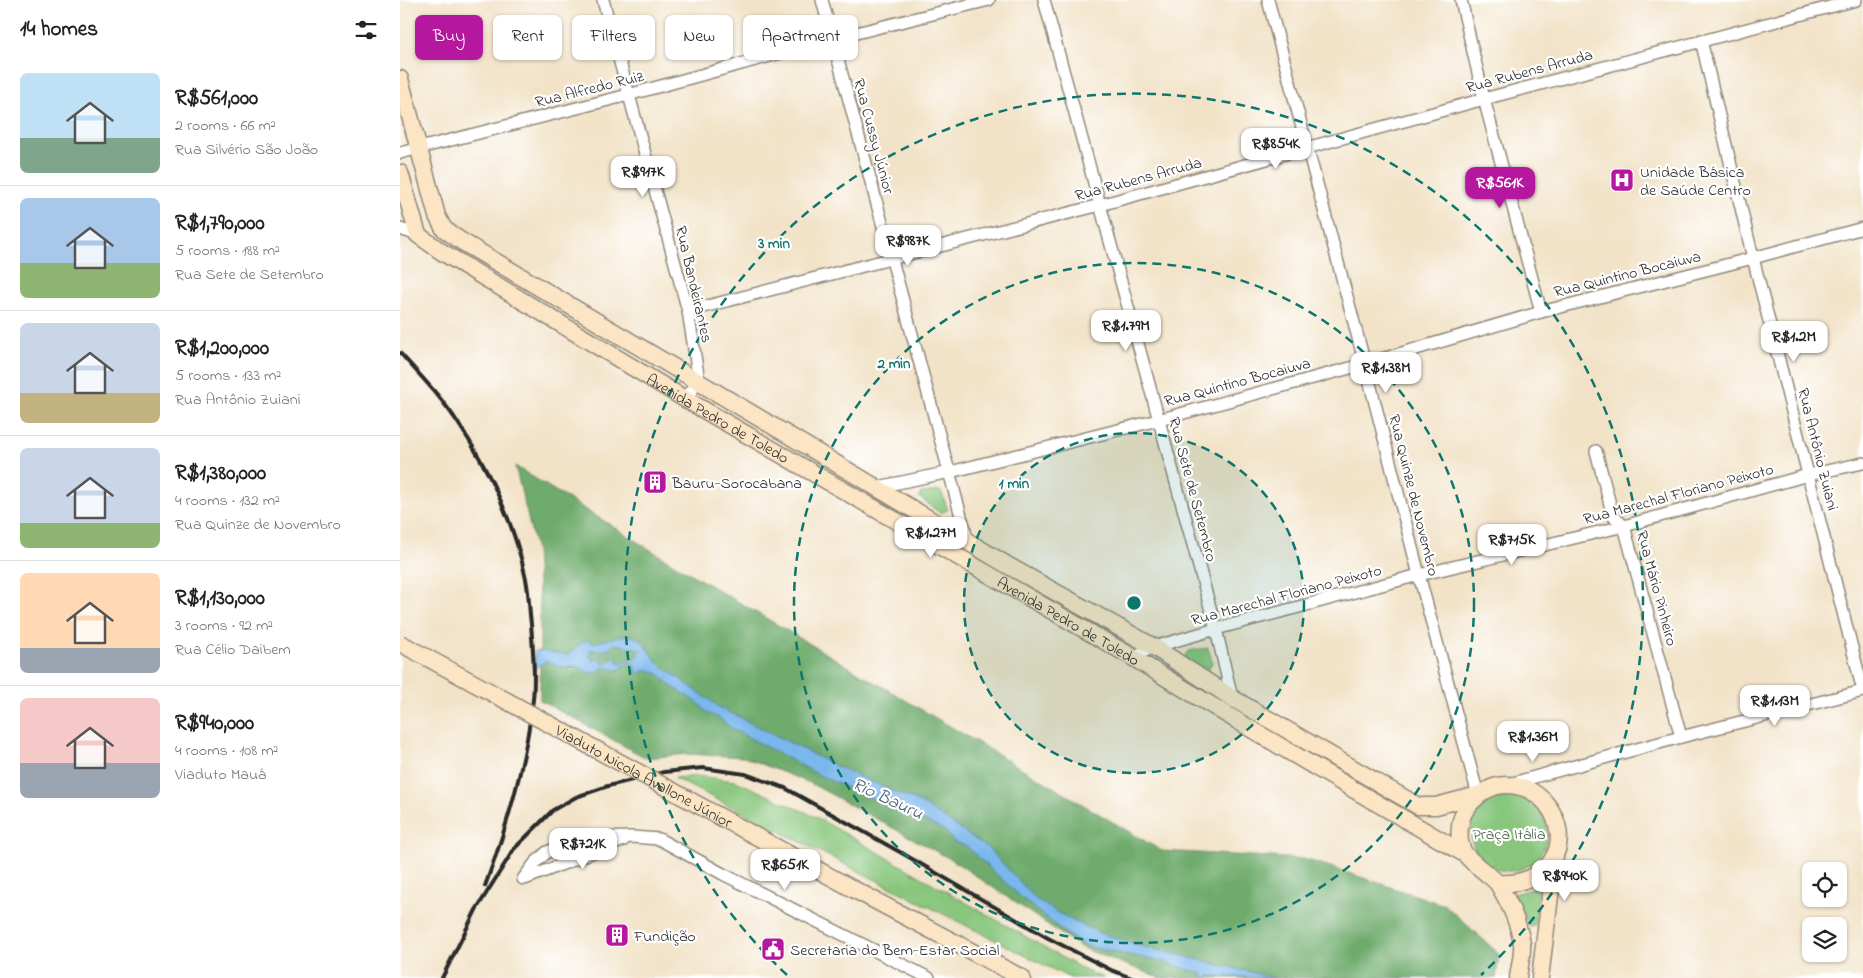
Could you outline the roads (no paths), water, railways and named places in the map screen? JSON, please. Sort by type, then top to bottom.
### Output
[{"type":"main road","points":[[400,79],[419,148]]},
{"type":"main road","name":"Avenida Pedro de Toledo","points":[[419,148],[437,216],[444,229],[1007,565],[1154,647],[1229,706],[1326,774],[1463,853]]},
{"type":"main road","points":[[400,173],[418,235]]},
{"type":"main road","name":"Avenida Pedro de Toledo","points":[[418,235],[442,252],[685,399],[1132,657],[1204,701],[1229,706],[1418,806],[1436,806],[1478,795]]},
{"type":"main road","points":[[998,580],[1007,565]]},
{"type":"main road","name":"Viaduto Nicola Avallone Júnior","points":[[400,643],[855,890],[1022,978]]},
{"type":"main road","points":[[1518,978],[1522,945],[1514,914],[1497,883],[1463,853],[1459,838],[1461,822],[1467,807],[1478,795],[1491,788],[1506,784],[1523,787],[1538,794],[1549,806],[1556,822],[1558,839],[1540,978]]},
{"type":"main road","points":[[1497,883],[1524,882],[1536,875],[1555,855]]},
{"type":"street","name":"Rua Bandeirantes","points":[[603,0],[688,311],[699,381]]},
{"type":"street","name":"Rua Cussy Júnior","points":[[822,0],[826,15]]},
{"type":"street","name":"Rua Alfredo Ruiz","points":[[858,33],[989,0]]},
{"type":"street","name":"Rua Sete de Setembro","points":[[1044,0],[1216,629],[1229,706]]},
{"type":"street","name":"Rua Quinze de Novembro","points":[[1268,0],[1478,795]]},
{"type":"street","points":[[1461,0],[1484,99],[1542,312]]},
{"type":"street","name":"Rua Rubens Arruda","points":[[688,311],[1100,205],[1484,99],[1856,0]]},
{"type":"street","name":"Rua Antônio Zuiani","points":[[1702,40],[1753,258],[1863,691]]},
{"type":"street","name":"Rua Alfredo Ruiz","points":[[400,153],[628,95],[756,60]]},
{"type":"street","name":"Rua Cussy Júnior","points":[[838,60],[968,542]]},
{"type":"street","name":"Rua Quintino Bocaiuva","points":[[878,487],[950,472],[1158,420],[1365,364],[1542,312],[1863,228]]},
{"type":"street","points":[[400,229],[418,235]]},
{"type":"street","points":[[685,399],[699,381]]},
{"type":"street","name":"Rua Mário Pinheiro","points":[[1596,451],[1613,516],[1624,526],[1681,737]]},
{"type":"street","name":"Rua Marechal Floriano Peixoto","points":[[1132,657],[1154,647],[1216,629],[1419,575],[1624,526],[1808,475],[1863,463]]},
{"type":"street","points":[[1506,784],[1863,691]]},
{"type":"street","points":[[632,837],[524,879],[535,863],[547,852],[566,844],[596,838],[632,837],[659,839],[723,874],[929,978]]},
{"type":"water","name":"Rio Bauru","points":[[620,636],[633,636],[642,641],[658,663],[719,707],[838,767],[923,804],[988,848],[1037,900],[1073,921],[1100,933],[1137,945],[1275,978],[1209,976],[1209,978],[1204,978],[1203,974],[1164,962],[1086,946],[1064,932],[1022,898],[966,846],[954,842],[944,830],[823,777],[731,728],[719,718],[707,713],[698,703],[671,686],[659,674],[650,670],[638,674],[633,663],[628,663],[618,670],[602,667],[599,672],[590,673],[579,666],[559,667],[546,661],[533,669],[535,651],[568,655],[581,643],[588,640],[592,643]],"holes":[[[614,644],[640,649],[639,655],[633,660],[629,659],[622,663],[618,662],[617,658],[611,659],[605,664],[601,662],[603,656],[593,661],[590,656],[590,650],[607,650]]]},
{"type":"railway","points":[[400,353],[445,405],[480,459],[508,518],[527,584],[534,666],[534,687],[529,730],[514,798],[485,886]]},
{"type":"railway","points":[[442,978],[476,910],[514,849],[553,810],[576,797],[608,786],[664,772],[703,768],[745,774],[785,788],[1048,938],[1111,970],[1132,978]]},
{"type":"place","name":"Unidade Básica de Saúde Centro","points":[[1622,180]]},
{"type":"place","name":"Bauru-Sorocabana","points":[[655,482]]},
{"type":"place","name":"Fundição","points":[[617,935]]},
{"type":"place","name":"Secretaria do Bem-Estar Social","points":[[773,949]]},
{"type":"park label","name":"Praça Itália","points":[[1509,833]]}]
